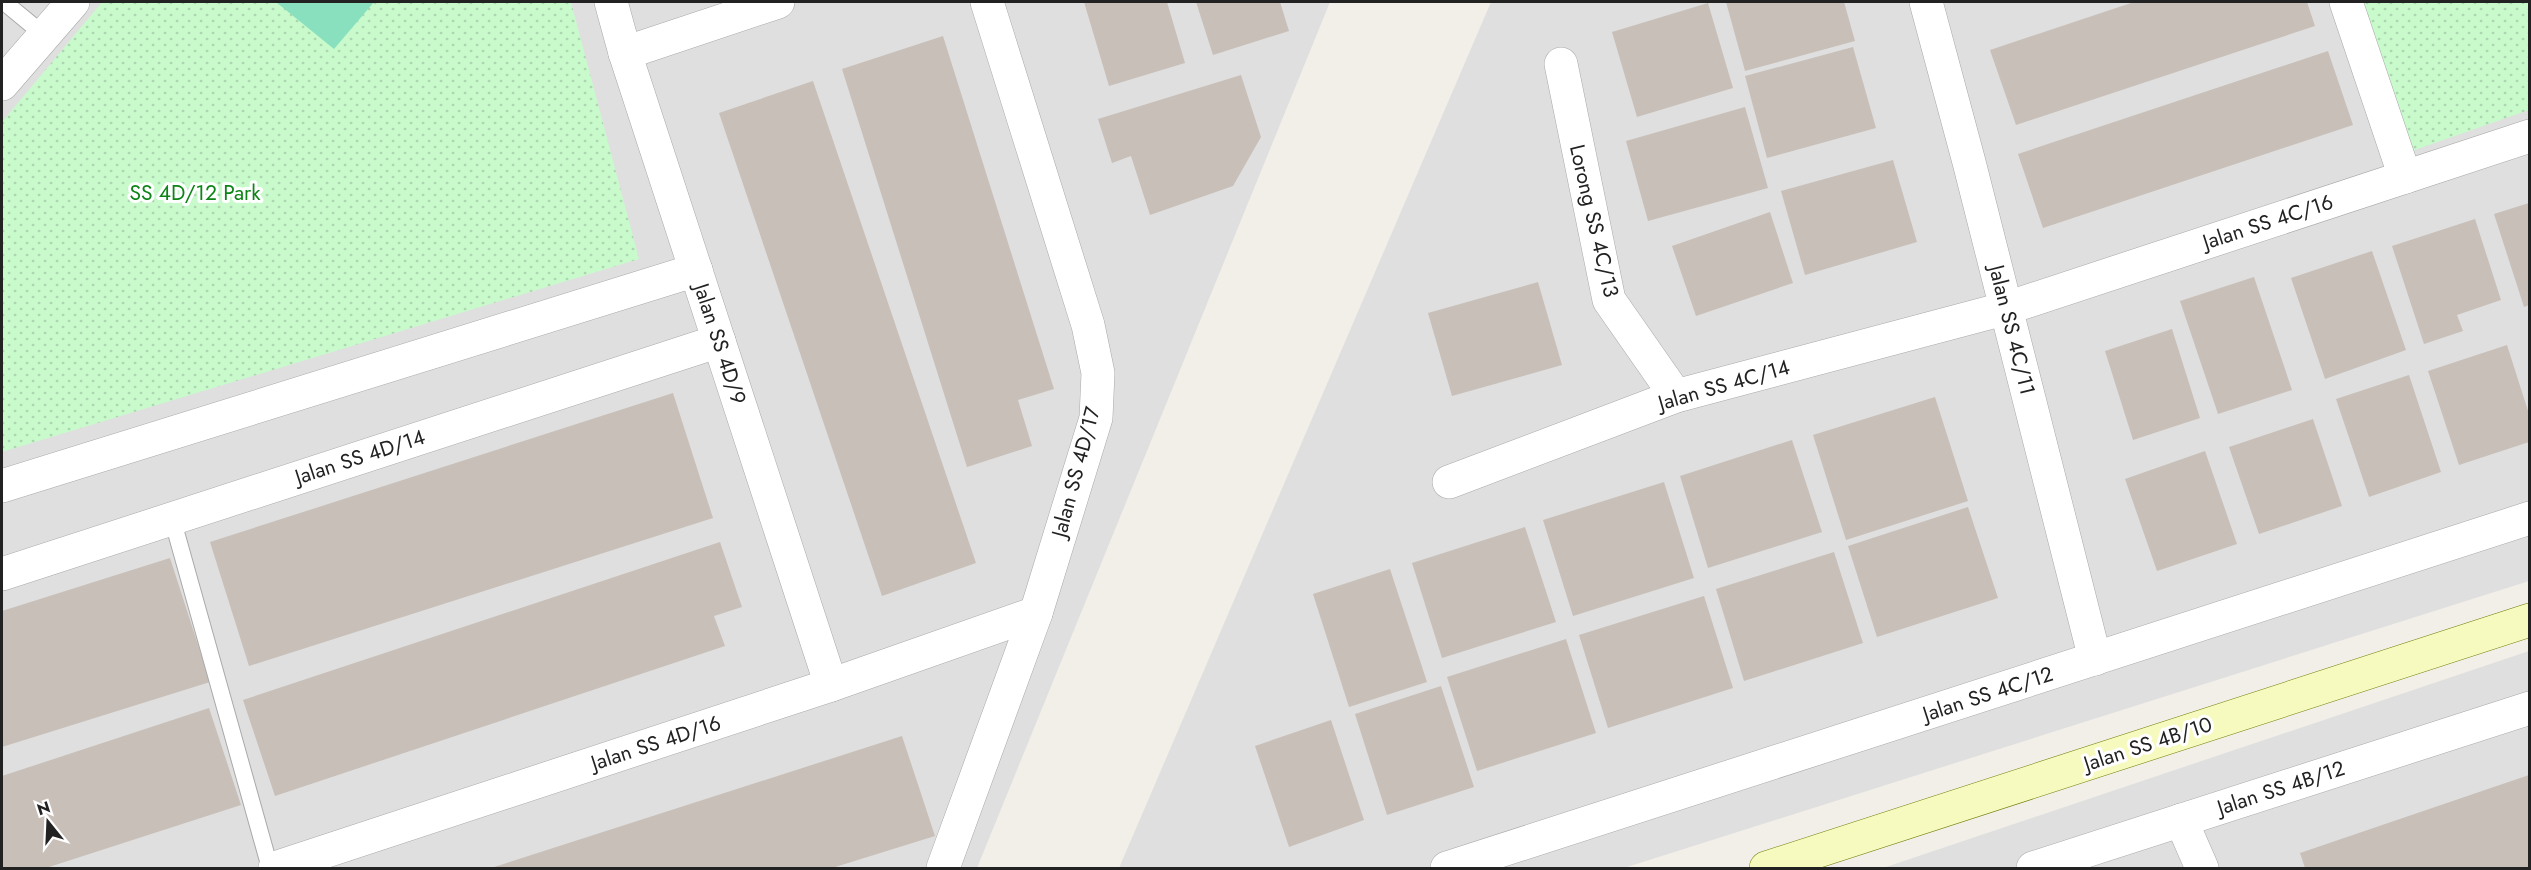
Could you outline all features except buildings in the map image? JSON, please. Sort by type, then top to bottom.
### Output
[{"type":"street","points":[[2,84],[73,2]]},
{"type":"street","name":"Jalan SS 4D/9","points":[[611,2],[625,53],[831,685]]},
{"type":"street","points":[[625,53],[778,2]]},
{"type":"street","name":"Jalan SS 4D/17","points":[[943,868],[1036,613],[1096,418],[1098,373],[1088,325],[987,2]]},
{"type":"street","name":"Jalan SS 4C/11","points":[[1926,2],[2007,308],[2095,659]]},
{"type":"street","points":[[2346,2],[2405,177]]},
{"type":"street","name":"Lorong SS 4C/13","points":[[1561,64],[1609,300],[1676,396]]},
{"type":"street","name":"Jalan SS 4C/16","points":[[2007,308],[2529,136]]},
{"type":"street","points":[[2,486],[696,270]]},
{"type":"street","name":"Jalan SS 4C/14","points":[[1449,482],[1676,396],[2007,308]]},
{"type":"street","name":"Jalan SS 4D/14","points":[[2,574],[719,341]]},
{"type":"street","name":"Jalan SS 4C/12","points":[[1447,868],[2529,518]]},
{"type":"street","name":"Jalan SS 4D/16","points":[[275,868],[831,685],[1036,613]]},
{"type":"street","name":"Jalan SS 4B/10","points":[[1766,868],[2529,620]]},
{"type":"street","name":"Jalan SS 4B/12","points":[[2033,868],[2529,708]]},
{"type":"street","points":[[2181,820],[2202,868]]},
{"type":"lane","points":[[4,2],[44,35]]},
{"type":"lane","points":[[171,518],[270,868]]},
{"type":"shaded area","points":[[2,2],[1330,2],[977,868],[2,868]]},
{"type":"shaded area","points":[[1491,2],[2529,2],[2529,581],[1624,868],[1119,868]]},
{"type":"shaded area","points":[[2529,651],[2529,868],[1883,868]]},
{"type":"green space","name":"SS 4D/12 Park","points":[[102,2],[571,2],[639,259],[2,452],[2,122]]},
{"type":"green space","points":[[276,2],[374,2],[334,49]]},
{"type":"green space","points":[[2361,2],[2529,2],[2529,110],[2412,151]]}]
